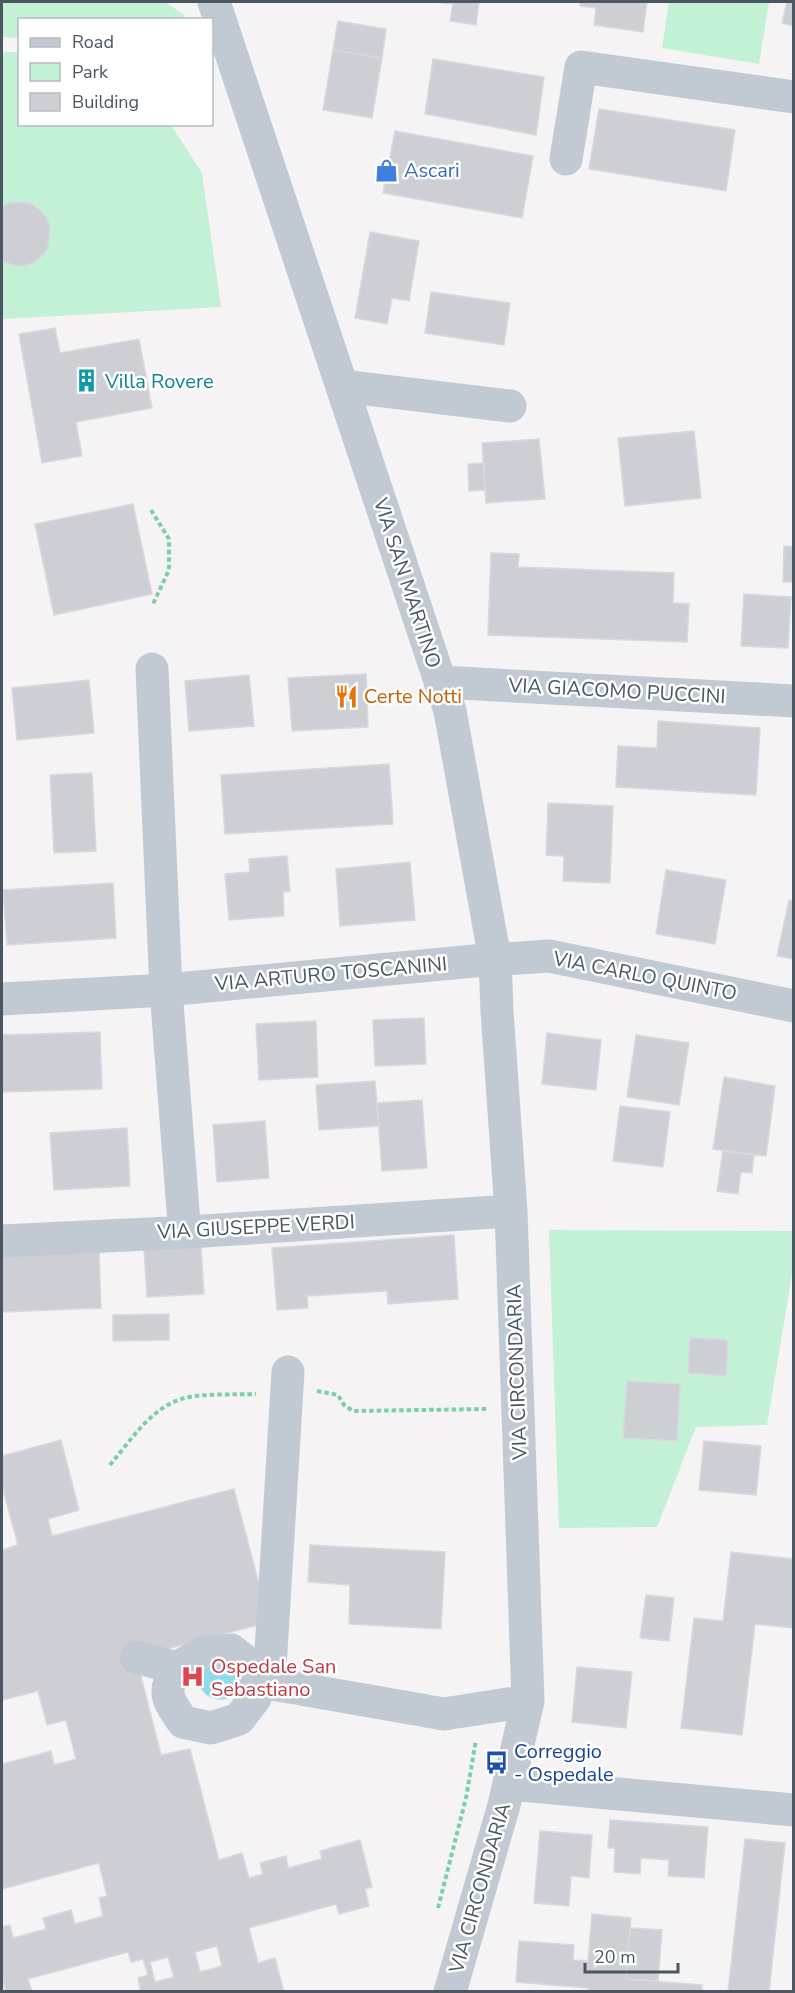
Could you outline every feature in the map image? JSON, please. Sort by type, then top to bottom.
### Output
[{"type":"street","name":"VIA SAN MARTINO","points":[[214,2],[450,711],[495,959]]},
{"type":"street","points":[[566,159],[581,67],[794,97]]},
{"type":"street","points":[[342,386],[510,406]]},
{"type":"street","points":[[152,669],[166,990],[184,1223]]},
{"type":"street","name":"VIA GIACOMO PUCCINI","points":[[440,682],[794,701]]},
{"type":"street","name":"VIA CARLO QUINTO","points":[[495,959],[549,956],[794,1006]]},
{"type":"street","name":"VIA ARTURO TOSCANINI","points":[[2,999],[166,990],[495,959]]},
{"type":"street","name":"VIA CIRCONDARIA","points":[[450,1992],[510,1784],[528,1701],[511,1211],[496,1011],[495,959]]},
{"type":"street","name":"VIA GIUSEPPE VERDI","points":[[2,1241],[189,1232],[511,1211]]},
{"type":"street","points":[[288,1372],[262,1682],[255,1698],[239,1719],[212,1728],[183,1722],[169,1701],[168,1680],[177,1668],[204,1652],[231,1650],[249,1664],[262,1682],[444,1714],[528,1701]]},
{"type":"street","points":[[136,1657],[177,1668]]},
{"type":"street","name":"VIA CIRCONDARIA","points":[[510,1784],[794,1810]]},
{"type":"path","points":[[151,510],[169,539],[169,570],[153,606]]},
{"type":"path","points":[[436,1913],[465,1801],[481,1709]]},
{"type":"green space","points":[[2,2],[165,2],[185,18],[18,18],[18,38],[2,37]]},
{"type":"green space","points":[[669,2],[769,2],[759,64],[662,48]]},
{"type":"green space","points":[[2,52],[18,52],[18,126],[172,126],[202,173],[221,307],[2,319]]},
{"type":"green space","points":[[549,1230],[793,1231],[793,1268],[767,1425],[696,1427],[657,1527],[559,1528]]},
{"type":"water","points":[[212,1662],[235,1670],[237,1686],[232,1695],[224,1699],[214,1699],[205,1694],[200,1686],[202,1675]]},
{"type":"building","points":[[433,2],[479,2],[476,25],[450,21],[453,4]]},
{"type":"building","points":[[580,2],[647,2],[643,32],[594,25],[596,8],[580,6]]},
{"type":"building","points":[[787,2],[794,2],[794,26],[782,23]]},
{"type":"building","points":[[338,21],[386,29],[382,58],[333,50]]},
{"type":"building","points":[[333,50],[382,58],[372,118],[323,110]]},
{"type":"building","points":[[433,59],[544,77],[536,135],[425,114]]},
{"type":"building","points":[[599,109],[735,130],[726,191],[589,169]]},
{"type":"building","points":[[395,131],[533,156],[522,218],[383,193]]},
{"type":"building","points":[[9,203],[30,203],[39,209],[50,226],[48,248],[33,263],[23,266],[2,261],[2,207]]},
{"type":"building","points":[[370,232],[419,241],[409,301],[392,298],[387,324],[355,318]]},
{"type":"building","points":[[431,292],[510,303],[504,345],[425,333]]},
{"type":"building","name":"Villa Rovere","points":[[55,328],[60,353],[139,339],[152,408],[76,422],[82,456],[42,463],[19,334]]},
{"type":"building","points":[[694,431],[701,498],[625,506],[618,438]]},
{"type":"building","points":[[539,439],[545,499],[486,503],[482,443]]},
{"type":"building","points":[[484,463],[485,490],[469,491],[468,464]]},
{"type":"building","points":[[133,504],[152,594],[54,615],[35,524]]},
{"type":"building","points":[[784,546],[794,547],[794,582],[783,582]]},
{"type":"building","points":[[491,553],[519,554],[518,567],[674,573],[673,603],[689,604],[687,642],[488,635]]},
{"type":"building","points":[[744,594],[791,597],[788,648],[741,646]]},
{"type":"building","points":[[366,674],[368,727],[292,731],[288,678]]},
{"type":"building","points":[[249,675],[254,726],[189,731],[185,681]]},
{"type":"building","points":[[89,680],[94,733],[17,740],[12,688]]},
{"type":"building","points":[[658,721],[760,728],[756,795],[616,787],[618,746],[657,748]]},
{"type":"building","points":[[389,764],[393,824],[225,834],[221,775]]},
{"type":"building","points":[[92,773],[96,851],[54,853],[50,775]]},
{"type":"building","points":[[548,803],[613,806],[610,883],[563,881],[564,856],[546,855]]},
{"type":"building","points":[[287,856],[290,891],[283,892],[284,916],[229,920],[225,874],[250,872],[249,859]]},
{"type":"building","points":[[410,862],[415,920],[340,926],[336,869]]},
{"type":"building","points":[[666,870],[726,880],[715,944],[656,934]]},
{"type":"building","points":[[113,883],[116,938],[7,945],[3,890]]},
{"type":"building","points":[[789,900],[794,901],[794,959],[777,956]]},
{"type":"building","points":[[424,1018],[426,1064],[375,1066],[373,1020]]},
{"type":"building","points":[[316,1021],[318,1077],[259,1080],[256,1024]]},
{"type":"building","points":[[100,1032],[102,1089],[2,1092],[2,1035]]},
{"type":"building","points":[[547,1033],[601,1040],[596,1090],[542,1084]]},
{"type":"building","points":[[636,1035],[689,1043],[679,1105],[627,1097]]},
{"type":"building","points":[[724,1077],[775,1086],[766,1156],[713,1149]]},
{"type":"building","points":[[375,1081],[379,1126],[319,1130],[316,1085]]},
{"type":"building","points":[[422,1100],[427,1168],[382,1171],[377,1103]]},
{"type":"building","points":[[620,1106],[670,1112],[663,1167],[613,1161]]},
{"type":"building","points":[[265,1121],[269,1178],[217,1182],[213,1125]]},
{"type":"building","points":[[127,1128],[130,1186],[54,1190],[50,1133]]},
{"type":"building","points":[[723,1151],[754,1155],[752,1173],[741,1172],[738,1194],[717,1191]]},
{"type":"building","points":[[454,1235],[458,1299],[388,1304],[387,1291],[307,1296],[308,1308],[277,1310],[272,1248]]},
{"type":"building","points":[[201,1246],[204,1294],[147,1297],[144,1249]]},
{"type":"building","points":[[99,1252],[101,1308],[2,1312],[2,1255]]},
{"type":"building","points":[[169,1314],[169,1340],[113,1341],[113,1315]]},
{"type":"building","points":[[690,1338],[728,1340],[726,1376],[688,1373]]},
{"type":"building","points":[[627,1381],[680,1384],[677,1441],[623,1438]]},
{"type":"building","points":[[61,1440],[79,1510],[48,1519],[52,1536],[234,1489],[269,1622],[136,1657],[161,1755],[190,1749],[219,1860],[242,1853],[249,1878],[263,1874],[260,1863],[286,1856],[288,1868],[322,1859],[320,1851],[360,1840],[372,1887],[365,1889],[369,1906],[339,1914],[336,1904],[249,1928],[258,1963],[275,1958],[284,1992],[141,1992],[138,1978],[148,1975],[143,1959],[131,1962],[128,1952],[28,1979],[32,1992],[6,1992],[2,1978],[2,1927],[10,1925],[13,1938],[46,1929],[43,1918],[71,1910],[75,1924],[103,1916],[99,1898],[107,1896],[99,1863],[2,1889],[2,1764],[51,1751],[54,1765],[76,1759],[66,1720],[47,1725],[38,1691],[2,1700],[2,1550],[18,1545],[2,1486],[2,1456]],"holes":[[[217,1946],[222,1966],[200,1972],[195,1952]],[[168,1957],[174,1977],[155,1982],[150,1962]]]},
{"type":"building","points":[[704,1441],[761,1446],[756,1495],[699,1490]]},
{"type":"building","points":[[310,1545],[445,1552],[441,1629],[349,1624],[350,1585],[308,1582]]},
{"type":"building","points":[[731,1552],[794,1559],[794,1628],[755,1624],[742,1735],[681,1728],[694,1618],[723,1621]]},
{"type":"building","points":[[646,1595],[674,1598],[669,1641],[640,1638]]},
{"type":"building","points":[[577,1667],[632,1672],[626,1728],[572,1722]]},
{"type":"building","points":[[610,1820],[708,1827],[704,1878],[668,1876],[669,1860],[641,1858],[640,1874],[614,1872],[615,1848],[608,1848]]},
{"type":"building","points":[[540,1831],[592,1835],[589,1878],[571,1876],[569,1906],[534,1903]]},
{"type":"building","points":[[745,1839],[785,1843],[769,1992],[728,1992]]},
{"type":"building","points":[[592,1914],[631,1918],[626,1979],[702,1985],[702,1992],[588,1992],[588,1988],[516,1982],[519,1941],[574,1945],[573,1960],[588,1961]]},
{"type":"building","points":[[630,1928],[662,1930],[658,1981],[626,1979]]},
{"type":"place","name":"Ascari","points":[[386,170]]},
{"type":"place","name":"Villa Rovere","points":[[87,381]]},
{"type":"place","name":"Certe Notti","points":[[346,696]]},
{"type":"place","name":"Ospedale San Sebastiano","points":[[193,1677]]},
{"type":"place","name":"Correggio - Ospedale","points":[[496,1763]]}]
